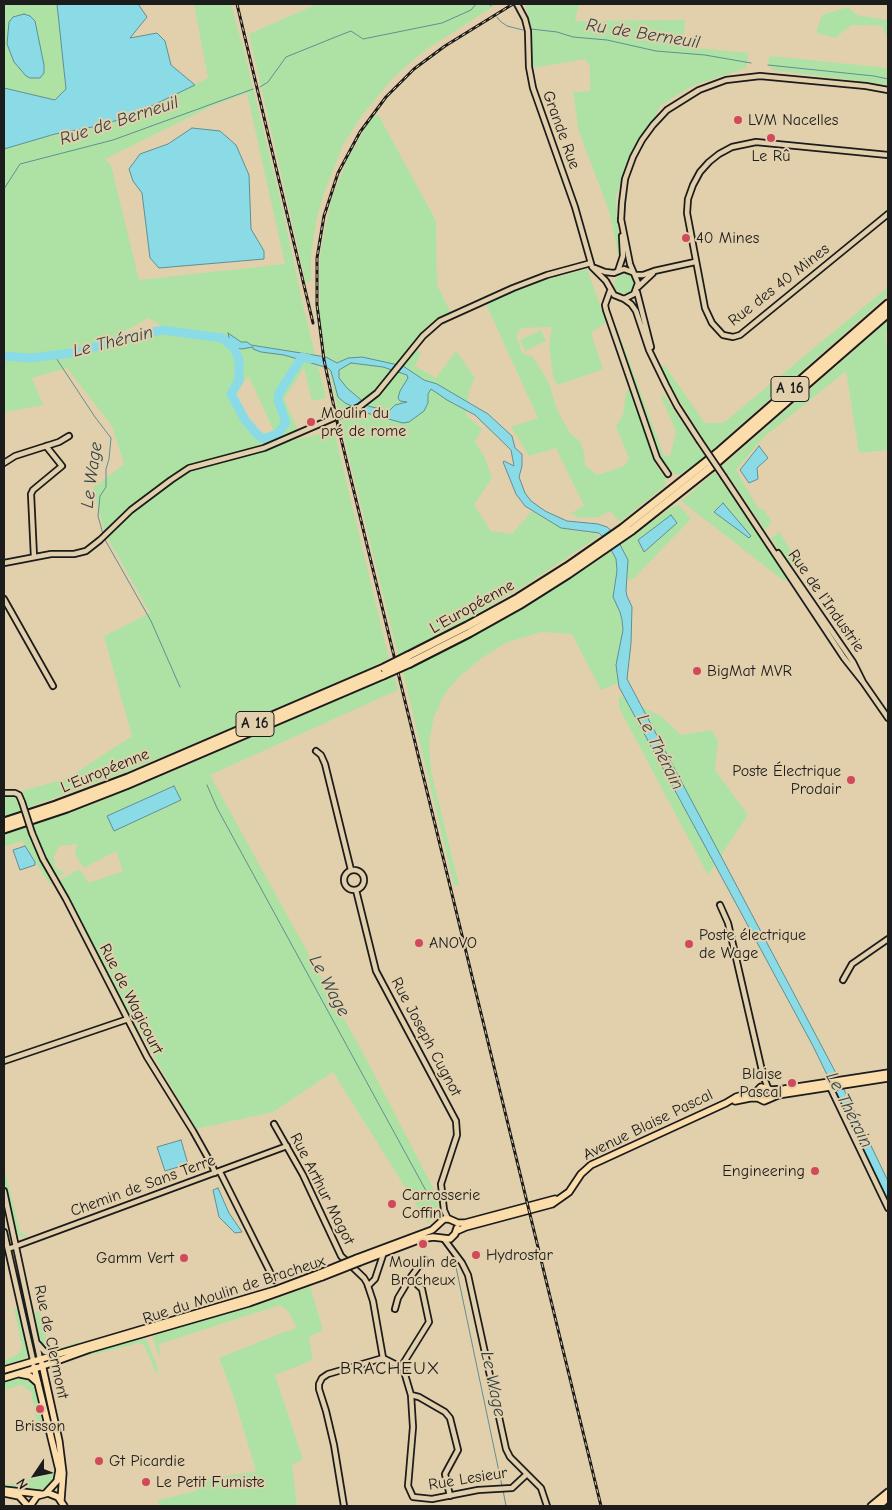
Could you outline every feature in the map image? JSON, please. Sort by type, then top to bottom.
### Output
[{"type":"highway","name":"L'Européenne","points":[[625,531],[888,304]]},
{"type":"highway","name":"L'Européenne","points":[[4,829],[67,808],[126,785],[383,672],[409,660],[502,607],[600,548],[710,468],[888,312]]},
{"type":"highway","name":"L'Européenne","points":[[4,822],[128,778],[383,672]]},
{"type":"main road","name":"Avenue Blaise Pascal","points":[[726,1103],[745,1098],[758,1098],[764,1101],[770,1097],[888,1073]]},
{"type":"main road","name":"Avenue Blaise Pascal","points":[[845,1082],[888,1078]]},
{"type":"main road","name":"Avenue Blaise Pascal","points":[[455,1234],[466,1227],[544,1207],[571,1190],[588,1167],[739,1096],[763,1087],[781,1090],[829,1085]]},
{"type":"main road","points":[[768,1089],[770,1097]]},
{"type":"main road","points":[[758,1090],[758,1098]]},
{"type":"main road","points":[[451,1220],[455,1234],[449,1239],[443,1238],[437,1232],[439,1224],[451,1220],[463,1223],[564,1196]]},
{"type":"main road","name":"Rue du Moulin de Bracheux","points":[[4,1378],[82,1352],[249,1303],[428,1232],[439,1224]]},
{"type":"main road","name":"Rue du Moulin de Bracheux","points":[[383,1250],[421,1239],[443,1238]]},
{"type":"main road","name":"Rue du Moulin de Bracheux","points":[[4,1370],[321,1275]]},
{"type":"main road","name":"Rue de Clermont","points":[[36,1359],[42,1366],[58,1434],[62,1465],[61,1500]]},
{"type":"main road","name":"Rue de Clermont","points":[[29,1506],[34,1499],[56,1483],[59,1476],[38,1385],[35,1368],[36,1359]]},
{"type":"main road","points":[[16,1374],[30,1376],[38,1385]]},
{"type":"main road","points":[[4,1491],[53,1494],[61,1500],[64,1506]]},
{"type":"main road","points":[[4,1491],[19,1496],[29,1506]]},
{"type":"main road","points":[[871,1506],[888,1492]]},
{"type":"main road","points":[[879,1506],[888,1498]]},
{"type":"street","name":"Grande Rue","points":[[517,4],[528,31],[529,67],[533,88],[575,207],[590,263],[594,271],[617,297],[624,299]]},
{"type":"street","points":[[668,474],[660,464],[655,453],[605,305],[610,278],[616,272],[623,256],[621,219],[625,179],[642,140],[667,110],[699,90],[726,80],[760,76],[866,86],[888,90]]},
{"type":"street","name":"Rue des 40 Mines","points":[[888,155],[760,142],[742,144],[723,151],[709,162],[700,172],[693,185],[688,199],[687,221],[709,320],[723,336],[736,336],[745,331],[888,214]]},
{"type":"street","points":[[621,219],[634,274],[638,281],[638,301],[658,368]]},
{"type":"street","points":[[4,563],[54,553],[74,554],[82,552],[100,540],[119,520],[171,480],[192,467],[264,448],[356,409],[377,393],[433,325],[512,288],[590,263],[600,271],[616,272],[625,270],[643,275],[695,262]]},
{"type":"street","points":[[624,299],[631,297],[658,270]]},
{"type":"street","points":[[606,310],[609,301],[617,297]]},
{"type":"street","points":[[624,299],[636,311],[649,350],[658,368]]},
{"type":"street","name":"Rue de l'Industrie","points":[[658,368],[677,406],[699,440],[853,662],[888,718]]},
{"type":"street","points":[[4,463],[14,456],[46,446],[69,436]]},
{"type":"street","points":[[34,557],[31,494],[33,490],[62,466],[46,446]]},
{"type":"street","points":[[4,598],[52,686]]},
{"type":"street","name":"Rue Joseph Cugnot","points":[[316,751],[321,755],[325,764],[351,870]]},
{"type":"street","name":"Rue de Wagicourt","points":[[4,793],[19,795],[43,859],[66,899],[149,1061],[217,1172],[274,1280]]},
{"type":"street","name":"Rue Joseph Cugnot","points":[[351,870],[359,871],[364,878],[362,885],[356,890],[348,887],[344,881],[346,874],[351,870]]},
{"type":"street","name":"Rue Joseph Cugnot","points":[[356,890],[376,970],[456,1121],[457,1134],[441,1180],[439,1224]]},
{"type":"street","points":[[720,905],[728,923],[763,1075],[768,1089]]},
{"type":"street","points":[[843,980],[852,964],[888,939]]},
{"type":"street","points":[[4,1060],[128,1019]]},
{"type":"street","points":[[758,1090],[763,1075]]},
{"type":"street","points":[[829,1085],[888,1208]]},
{"type":"street","name":"Rue Arthur Magot","points":[[274,1124],[310,1187],[341,1256],[364,1278],[368,1286],[383,1358]]},
{"type":"street","name":"Chemin de Sans Terre","points":[[8,1249],[287,1146]]},
{"type":"street","name":"Rue de Clermont","points":[[4,1190],[36,1340],[36,1359]]},
{"type":"street","name":"Rue Joseph Cugnot","points":[[441,1196],[445,1213],[451,1220]]},
{"type":"street","name":"Rue de Clermont","points":[[4,1232],[20,1304],[36,1359]]},
{"type":"street","points":[[455,1234],[453,1247],[469,1278],[506,1449],[510,1457],[540,1488],[547,1506]]},
{"type":"street","points":[[443,1238],[460,1260]]},
{"type":"street","points":[[368,1286],[375,1279],[383,1250]]},
{"type":"street","points":[[396,1309],[398,1298],[424,1259]]},
{"type":"street","points":[[344,1506],[334,1445],[319,1384],[328,1374],[383,1358],[401,1366],[429,1322],[422,1289],[410,1278]]},
{"type":"street","points":[[20,1304],[29,1304]]},
{"type":"street","points":[[36,1340],[45,1352],[60,1353]]},
{"type":"street","name":"Rue Lesieur","points":[[401,1366],[405,1372],[411,1395],[414,1424],[409,1491],[413,1497],[438,1499],[478,1490],[514,1487],[526,1474]]},
{"type":"street","points":[[411,1395],[419,1397],[445,1412],[451,1420],[458,1450],[445,1474],[450,1496]]},
{"type":"green space","points":[[4,4],[57,4],[66,89],[55,100],[4,88]]},
{"type":"green space","points":[[194,4],[231,4],[281,203],[305,314],[326,398],[312,401],[304,368],[284,399],[298,430],[278,440],[248,375],[234,399],[245,420],[272,445],[334,431],[389,659],[333,685],[124,773],[27,808],[22,791],[68,778],[132,736],[104,636],[150,613],[105,533],[93,488],[124,464],[112,426],[67,368],[32,378],[43,405],[5,412],[4,357],[42,361],[162,326],[149,318],[117,335],[75,349],[27,354],[4,352],[4,149],[55,134],[103,125],[137,113],[208,78]],"holes":[[[247,93],[285,264],[139,280],[111,165],[105,159],[212,106]]]},
{"type":"green space","points":[[317,4],[497,4],[424,51],[393,78],[363,114],[343,145],[324,193],[316,221],[311,257],[311,281],[306,283],[249,34]]},
{"type":"green space","points":[[525,4],[579,4],[575,21],[685,20],[683,47],[749,53],[746,68],[692,86],[660,106],[655,118],[635,145],[626,164],[616,197],[621,251],[618,255],[610,214],[579,132],[573,92],[590,91],[590,66],[585,59],[532,68],[531,26]]},
{"type":"green space","points":[[848,7],[857,15],[888,20],[888,41],[882,26],[852,25],[835,38],[816,33],[822,15]]},
{"type":"green space","points":[[770,56],[888,68],[888,85],[772,70],[768,62]]},
{"type":"green space","points":[[373,115],[379,116],[436,221],[437,285],[451,313],[429,324],[412,345],[421,354],[415,366],[436,378],[456,351],[475,378],[469,390],[466,415],[482,429],[475,442],[484,456],[492,478],[474,505],[491,531],[512,534],[532,511],[561,528],[601,535],[521,588],[447,631],[398,655],[342,429],[320,327],[318,307],[320,305],[319,275],[321,248],[332,197],[348,158]]},
{"type":"green space","points":[[587,269],[606,322],[591,333],[603,369],[558,385],[553,378],[549,344],[552,327],[522,328],[516,335],[522,353],[533,357],[549,383],[557,410],[570,433],[580,441],[584,452],[585,465],[597,475],[624,466],[629,459],[616,426],[623,415],[626,392],[631,388],[658,469],[666,476],[665,486],[620,522],[610,511],[599,517],[579,518],[571,513],[584,506],[556,448],[529,456],[511,427],[538,418],[485,302],[544,280]]},
{"type":"green space","points":[[624,274],[631,277],[634,284],[631,291],[624,294],[617,291],[614,284],[617,277]]},
{"type":"green space","points":[[888,287],[888,295],[711,451],[674,392],[661,366],[665,366],[705,423],[723,423]]},
{"type":"green space","points":[[888,321],[888,331],[885,334],[888,355],[888,450],[859,453],[846,371],[763,438],[736,470],[758,508],[764,510],[772,522],[765,530],[722,466]]},
{"type":"green space","points":[[614,328],[617,328],[664,456],[670,456],[676,432],[661,397],[664,395],[705,457],[681,474],[674,474],[658,456]]},
{"type":"green space","points":[[541,330],[546,341],[525,351],[520,340]]},
{"type":"green space","points":[[715,472],[789,579],[784,581],[681,501]]},
{"type":"green space","points":[[679,505],[691,519],[635,577],[628,581],[628,560],[620,543],[672,507]]},
{"type":"green space","points":[[779,531],[806,569],[790,566],[771,539]]},
{"type":"green space","points":[[612,551],[616,559],[617,571],[614,586],[623,630],[616,665],[618,683],[601,690],[572,634],[541,632],[505,643],[482,658],[459,677],[444,695],[434,717],[429,742],[431,771],[459,885],[454,886],[403,672],[521,610]]},
{"type":"green space","points":[[394,676],[398,690],[210,775],[368,1062],[440,1201],[428,1224],[333,1072],[273,1112],[196,1129],[115,990],[59,881],[77,870],[82,872],[89,883],[123,871],[116,851],[84,868],[75,855],[77,844],[59,846],[54,857],[55,867],[65,873],[57,877],[44,854],[32,825],[88,806]],"holes":[[[174,786],[181,800],[114,830],[107,816]]]},
{"type":"green space","points":[[619,695],[662,717],[681,735],[711,730],[718,740],[715,770],[748,815],[708,875],[619,708]]},
{"type":"green space","points":[[12,795],[17,797],[22,812],[4,817],[4,797]]},
{"type":"green space","points":[[26,827],[51,882],[51,886],[22,841],[4,847],[4,834]]},
{"type":"green space","points":[[4,1166],[20,1232],[28,1236],[24,1238],[17,1235],[4,1180]]},
{"type":"green space","points":[[310,1286],[323,1330],[309,1337],[313,1360],[275,1375],[303,1459],[292,1465],[297,1506],[159,1506],[158,1500],[196,1491],[195,1481],[256,1471],[234,1398],[219,1358],[284,1332],[291,1331],[296,1327],[287,1310],[280,1305],[159,1344],[160,1356],[158,1355],[153,1337],[281,1297]]},
{"type":"green space","points":[[14,1308],[19,1310],[28,1353],[27,1357],[22,1361],[4,1367],[4,1361],[19,1353],[22,1347]]},
{"type":"green space","points":[[38,1310],[42,1312],[40,1313],[49,1346],[61,1348],[79,1342],[79,1344],[56,1351],[46,1351],[40,1344],[35,1313]]},
{"type":"green space","points":[[138,1338],[147,1340],[159,1372],[156,1373],[144,1345],[139,1343],[83,1357],[82,1355]]},
{"type":"green space","points":[[27,1376],[34,1384],[41,1415],[41,1421],[37,1425],[31,1392],[21,1385],[4,1390],[4,1381]]},
{"type":"green space","points":[[59,1472],[55,1482],[44,1489],[4,1487],[4,1485]]},
{"type":"water","points":[[57,4],[138,4],[147,17],[130,38],[157,33],[165,41],[171,65],[195,85],[137,113],[103,125],[55,134],[4,149],[4,88],[55,100],[66,89]]},
{"type":"water","points":[[24,14],[30,16],[35,21],[44,65],[44,73],[40,78],[26,76],[14,62],[7,44],[9,22],[13,17]]},
{"type":"water","points":[[192,128],[220,131],[236,145],[249,175],[251,229],[264,251],[264,259],[159,268],[150,258],[142,193],[133,181],[129,169],[140,154],[168,144]]},
{"type":"water","points":[[228,333],[241,342],[247,342],[251,345],[326,357],[337,363],[348,358],[362,357],[403,366],[424,380],[437,384],[488,414],[512,436],[515,448],[522,454],[522,466],[519,477],[525,493],[531,501],[545,511],[567,521],[598,524],[607,527],[614,533],[628,560],[626,591],[632,607],[627,679],[837,1075],[888,1181],[888,1200],[813,1046],[619,687],[616,665],[623,630],[620,612],[613,597],[617,571],[616,559],[606,540],[599,533],[561,528],[525,506],[516,494],[503,462],[514,466],[511,450],[475,415],[431,389],[424,411],[409,422],[403,423],[370,414],[345,403],[338,397],[331,371],[328,368],[284,355],[261,352],[253,349],[253,347],[242,349],[231,347]],"holes":[[[351,363],[383,367],[407,375],[408,378],[398,398],[400,401],[407,402],[395,405],[389,411],[368,406],[347,388],[339,378],[339,370]]]},
{"type":"water","points":[[759,446],[768,458],[757,468],[758,479],[749,483],[740,470]]},
{"type":"water","points":[[723,503],[751,536],[749,538],[714,512]]},
{"type":"water","points":[[671,515],[677,523],[644,552],[638,540]]},
{"type":"water","points":[[174,786],[181,800],[114,831],[107,816]]},
{"type":"water","points":[[25,846],[35,865],[20,870],[13,850]]},
{"type":"water","points":[[181,1140],[188,1164],[165,1171],[157,1147]]},
{"type":"water","points":[[218,1188],[229,1213],[242,1232],[235,1233],[219,1217],[213,1190]]},
{"type":"waterway","name":"Ru de Berneuil","points":[[260,87],[268,82],[286,57],[351,31],[363,39],[442,23],[471,10],[476,4]]},
{"type":"waterway","name":"Ru de Berneuil","points":[[497,17],[507,26],[523,30]]},
{"type":"waterway","name":"Ru de Berneuil","points":[[531,29],[557,32],[573,37],[607,40],[656,51],[705,55],[751,63]]},
{"type":"waterway","name":"Ru de Berneuil","points":[[768,65],[888,79]]},
{"type":"waterway","name":"Rue de Berneuil","points":[[4,189],[20,164],[113,140],[253,89]]},
{"type":"waterway","name":"Le Thérain","points":[[4,356],[30,358],[79,352],[127,337],[163,330],[222,338],[234,348],[239,360],[239,380],[231,394],[245,420],[263,439],[277,434],[286,423],[278,400],[279,393],[302,357],[310,359]]},
{"type":"waterway","name":"Le Wage","points":[[54,355],[111,438],[106,469],[106,487],[100,496],[98,516],[103,534]]},
{"type":"waterway","name":"Le Wage","points":[[104,538],[151,621],[180,687]]},
{"type":"waterway","name":"Le Wage","points":[[207,785],[217,808],[430,1198]]},
{"type":"waterway","name":"Le Wage","points":[[456,1267],[502,1486]]},
{"type":"waterway","name":"Le Wage","points":[[503,1490],[506,1506]]},
{"type":"railway","points":[[237,4],[313,323]]},
{"type":"railway","points":[[513,4],[445,46],[414,69],[386,97],[360,132],[338,173],[324,216],[317,258],[317,305],[324,360],[338,426],[601,1506]]},
{"type":"place","name":"LVM Nacelles","points":[[738,120]]},
{"type":"place","name":"Le Rû","points":[[771,138]]},
{"type":"place","name":"40 Mines","points":[[686,238]]},
{"type":"place","name":"Moulin du pré de rome","points":[[311,422]]},
{"type":"place","name":"BigMat MVR","points":[[697,671]]},
{"type":"place","name":"Poste Électrique Prodair","points":[[851,780]]},
{"type":"place","name":"ANOVO","points":[[419,943]]},
{"type":"place","name":"Poste électrique de Wage","points":[[689,944]]},
{"type":"place","name":"Blaise Pascal","points":[[792,1083]]},
{"type":"place","name":"Engineering","points":[[815,1171]]},
{"type":"place","name":"Carrosserie Coffin","points":[[392,1204]]},
{"type":"place","name":"Moulin de Bracheux","points":[[423,1244]]},
{"type":"place","name":"Hydrostar","points":[[476,1255]]},
{"type":"place","name":"Gamm Vert","points":[[184,1258]]},
{"type":"place","name":"Brisson","points":[[40,1409]]},
{"type":"place","name":"Gt Picardie","points":[[99,1461]]},
{"type":"place","name":"Le Petit Fumiste","points":[[146,1482]]},
{"type":"district","name":"BRACHEUX","points":[[390,1369]]}]
